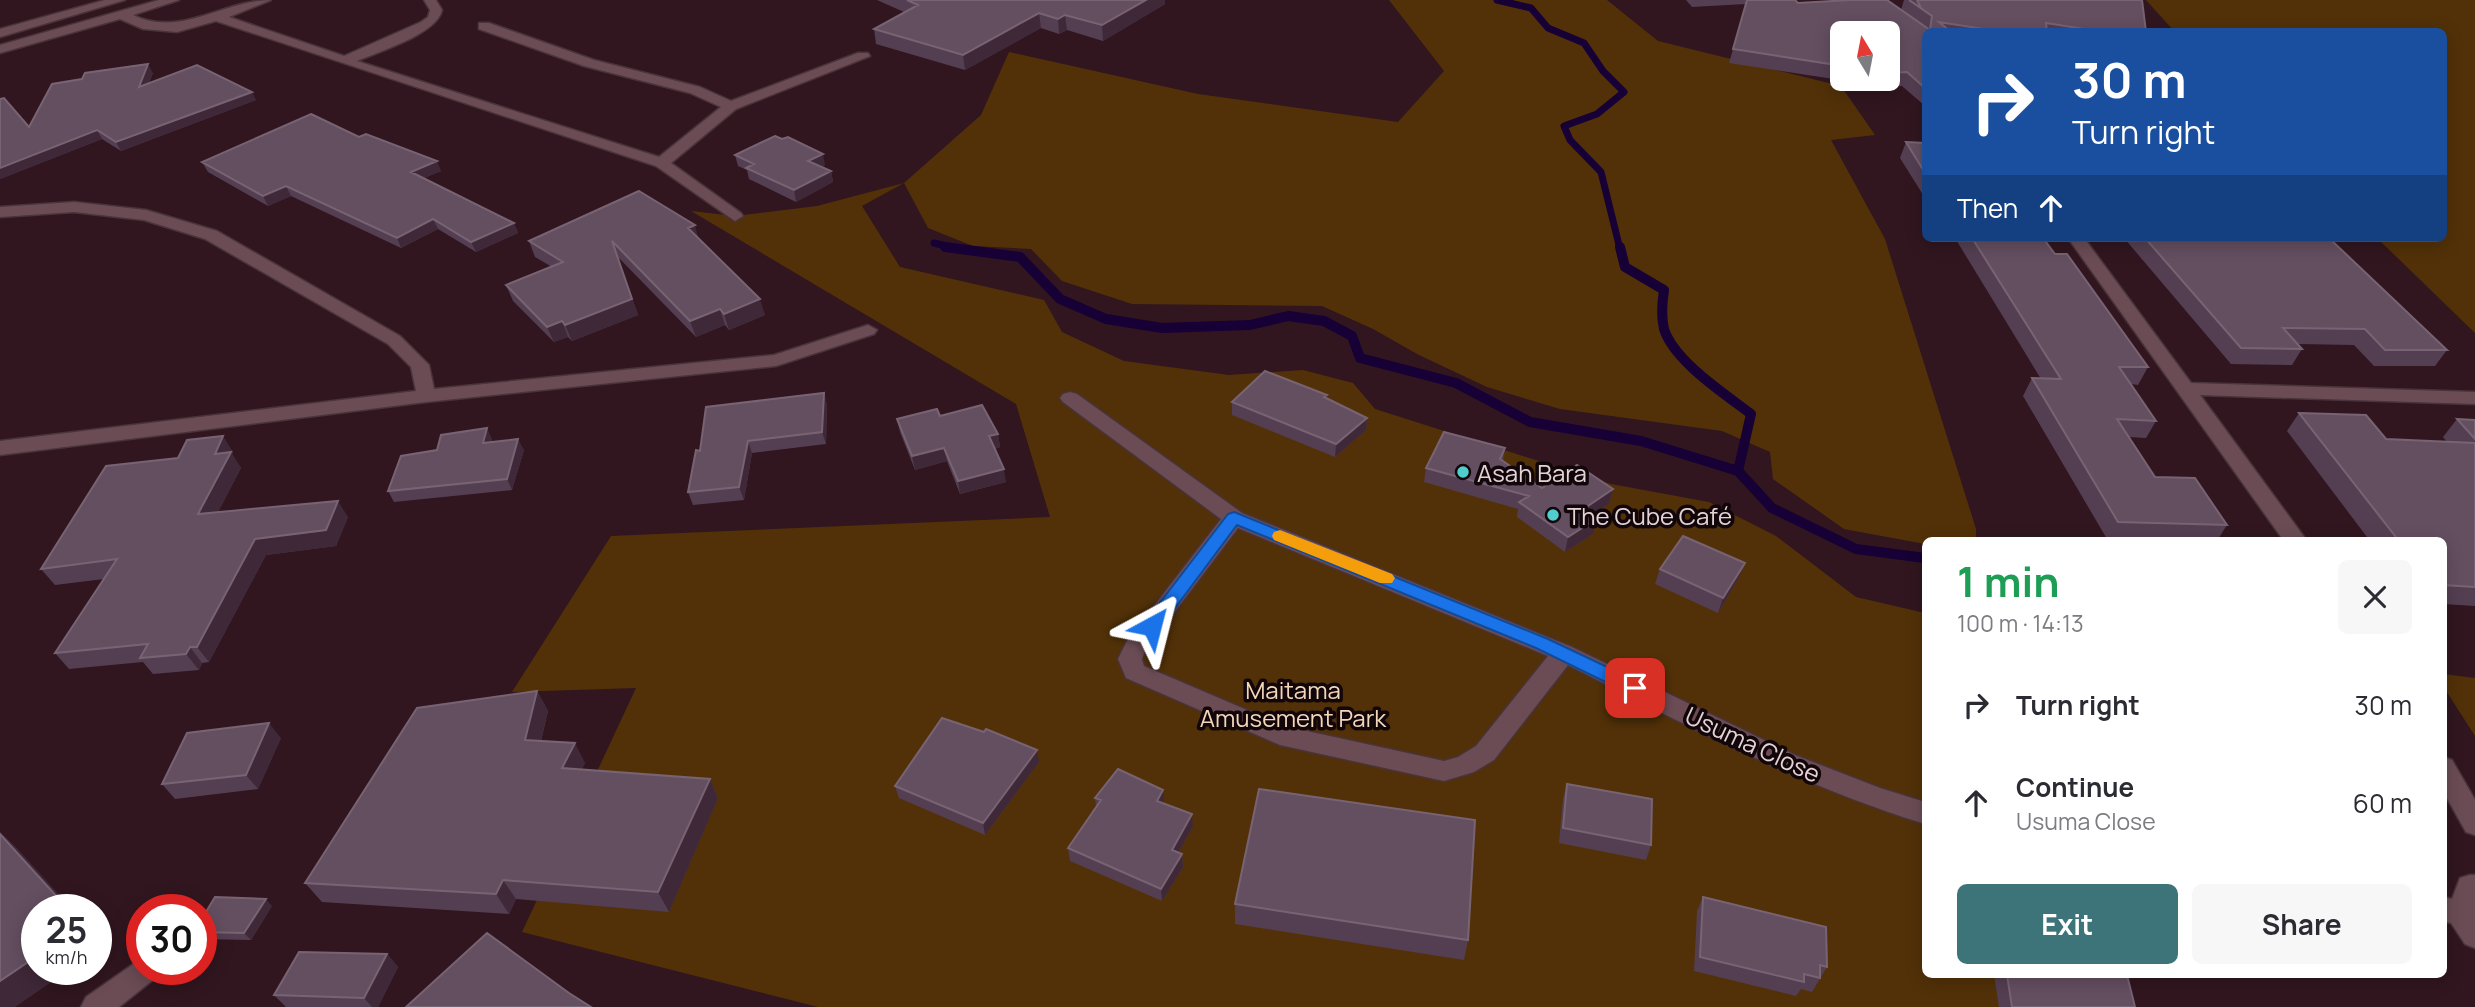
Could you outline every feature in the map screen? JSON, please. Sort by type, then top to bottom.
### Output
[{"type":"street","points":[[0,33],[118,0]]},
{"type":"street","points":[[0,49],[173,0]]},
{"type":"street","points":[[122,15],[143,25],[177,28],[265,0]]},
{"type":"street","points":[[345,61],[426,25],[434,18],[436,10],[430,0]]},
{"type":"street","points":[[217,17],[661,163],[735,216]]},
{"type":"street","points":[[484,26],[589,63],[695,90],[731,106]]},
{"type":"street","points":[[661,163],[731,106],[863,56]]},
{"type":"street","points":[[0,212],[74,206],[146,215],[211,235],[394,340],[420,365],[426,396]]},
{"type":"street","points":[[2079,242],[2293,537]]},
{"type":"street","points":[[0,448],[426,396],[776,360],[868,330]]},
{"type":"street","points":[[2186,389],[2475,398]]},
{"type":"street","name":"Usuma Close","points":[[1070,398],[1234,517],[1564,653],[1752,746],[1870,798],[1922,812]]},
{"type":"street","points":[[1234,517],[1135,647],[1130,659],[1133,672],[1280,735],[1444,771],[1465,765],[1485,752],[1564,653]]},
{"type":"street","points":[[2447,774],[2475,824]]},
{"type":"street","points":[[2459,919],[2470,887],[2475,887]]},
{"type":"street","points":[[96,1007],[126,984]]},
{"type":"green space","points":[[1389,0],[1607,0],[1658,41],[1830,83],[1830,91],[1844,91],[1875,135],[1831,140],[1885,239],[1976,529],[1976,537],[1922,537],[1922,543],[1844,529],[1773,479],[1770,452],[1722,431],[1560,409],[1487,387],[1322,306],[1132,304],[1062,281],[1031,249],[973,246],[928,228],[904,183],[981,115],[1009,52],[1198,94],[1398,122],[1444,71]]},
{"type":"green space","points":[[2146,0],[2475,0],[2475,333],[2381,242],[2447,242],[2447,28],[2171,28]]},
{"type":"green space","name":"Maitama Amusement Park","points":[[904,183],[862,206],[900,267],[1044,300],[1062,332],[1124,361],[1229,375],[1303,370],[1353,383],[1375,409],[1611,484],[1709,502],[1776,536],[1856,597],[1922,612],[1922,978],[2010,978],[2000,1007],[818,1007],[522,932],[636,688],[512,692],[611,536],[1050,517],[1016,404],[691,211],[735,216],[817,206]]},
{"type":"green space","points":[[2447,674],[2475,678],[2475,736],[2447,692]]},
{"type":"building","points":[[907,0],[1146,0],[1102,25],[1065,15],[1058,19],[1039,13],[963,55],[874,29],[918,5]]},
{"type":"building","points":[[1747,0],[1795,0],[1798,3],[1887,0],[1927,28],[1922,28],[1922,85],[1907,72],[1900,72],[1900,21],[1830,21],[1830,64],[1733,49]]},
{"type":"building","points":[[1909,0],[1921,8],[1917,0],[2142,0],[2146,28],[2078,28],[2046,23],[2047,28],[1977,28],[1939,22],[1946,28],[1930,28],[1932,16]]},
{"type":"building","points":[[148,64],[139,87],[197,65],[252,92],[116,142],[97,130],[0,168],[0,99],[4,98],[29,127],[52,84],[82,79],[85,73]]},
{"type":"building","points":[[311,114],[359,137],[366,134],[437,161],[411,172],[514,223],[471,242],[433,219],[397,238],[286,186],[263,196],[202,162]]},
{"type":"building","points":[[775,136],[782,139],[788,137],[823,154],[808,161],[831,171],[794,190],[746,168],[754,164],[735,155]]},
{"type":"building","points":[[1906,142],[1922,143],[1922,168]]},
{"type":"building","points":[[639,191],[695,225],[688,228],[760,299],[724,314],[720,309],[690,321],[612,241],[632,299],[565,325],[562,321],[547,327],[506,285],[563,262],[529,241]]},
{"type":"building","points":[[1975,242],[2046,242],[2055,254],[2067,254],[2148,367],[2119,367],[2156,421],[2117,419],[2155,477],[2195,478],[2227,525],[2118,522],[2032,378],[2061,379]]},
{"type":"building","points":[[2148,242],[2333,242],[2447,350],[2385,350],[2365,329],[2283,328],[2302,349],[2241,348]]},
{"type":"building","points":[[1265,371],[1327,395],[1324,397],[1367,418],[1336,444],[1232,402]]},
{"type":"building","points":[[824,393],[822,432],[748,441],[739,487],[688,492],[696,450],[700,451],[706,407]]},
{"type":"building","points":[[982,405],[998,434],[989,436],[1004,469],[958,481],[944,448],[912,456],[897,419],[937,409],[940,416]]},
{"type":"building","points":[[2299,413],[2366,415],[2386,439],[2475,443],[2475,587],[2447,585],[2447,537],[2396,537]]},
{"type":"building","points":[[2457,419],[2475,420],[2475,439]]},
{"type":"building","points":[[487,428],[483,443],[518,439],[507,479],[388,491],[401,456],[437,450],[441,435]]},
{"type":"building","points":[[1444,432],[1505,448],[1500,459],[1542,488],[1577,465],[1613,489],[1582,510],[1596,519],[1568,537],[1519,502],[1529,496],[1426,468]]},
{"type":"building","points":[[223,436],[215,454],[231,452],[198,514],[338,501],[326,530],[255,539],[197,647],[190,647],[186,654],[140,658],[148,644],[55,653],[117,559],[41,569],[106,466],[178,458],[187,440]]},
{"type":"building","points":[[1683,536],[1745,563],[1723,598],[1660,569]]},
{"type":"building","points":[[537,691],[525,740],[575,743],[562,768],[710,779],[658,892],[503,880],[496,894],[305,883],[417,708]]},
{"type":"building","points":[[942,718],[984,732],[986,729],[1037,750],[983,823],[895,786]]},
{"type":"building","points":[[269,723],[246,775],[162,784],[187,733]]},
{"type":"building","points":[[1118,769],[1163,790],[1157,801],[1192,814],[1172,850],[1182,854],[1161,889],[1068,848],[1101,800],[1095,798]]},
{"type":"building","points":[[1567,784],[1652,799],[1651,845],[1563,828]]},
{"type":"building","points":[[1259,789],[1475,820],[1468,940],[1235,904]]},
{"type":"building","points":[[0,834],[54,894],[21,894],[21,967],[0,981]]},
{"type":"building","points":[[217,897],[266,899],[244,933],[217,932]]},
{"type":"building","points":[[1703,897],[1826,927],[1827,967],[1820,965],[1820,978],[1804,974],[1804,982],[1700,957]]},
{"type":"building","points":[[487,933],[569,993],[591,1007],[406,1007]]},
{"type":"building","points":[[299,952],[387,954],[364,998],[274,995]]},
{"type":"building","points":[[2007,978],[2128,978],[2135,1007],[2012,1007]]},
{"type":"waterway","points":[[1497,0],[1531,8],[1548,28],[1584,43],[1603,71],[1624,92],[1597,114],[1564,126],[1570,140],[1601,172],[1620,249]]},
{"type":"waterway","points":[[934,243],[958,249]]},
{"type":"waterway","points":[[945,247],[958,249]]},
{"type":"waterway","points":[[1620,247],[1625,267],[1664,290],[1664,329],[1678,353],[1702,376],[1751,414],[1738,471]]},
{"type":"waterway","points":[[958,249],[1020,257],[1060,299],[1106,319],[1162,328],[1250,325],[1288,316],[1324,321],[1352,336],[1360,358],[1456,383],[1530,422],[1641,441],[1738,471]]},
{"type":"waterway","points":[[1738,471],[1772,508],[1856,549],[1922,558]]},
{"type":"slow traffic","points":[[1280,536],[1386,578]]},
{"type":"place","name":"Asah Bara","points":[[1463,472]]},
{"type":"place","name":"The Cube Café","points":[[1553,515]]},
{"type":"route","points":[[1152,626],[1234,517],[1542,643],[1635,688]]}]
